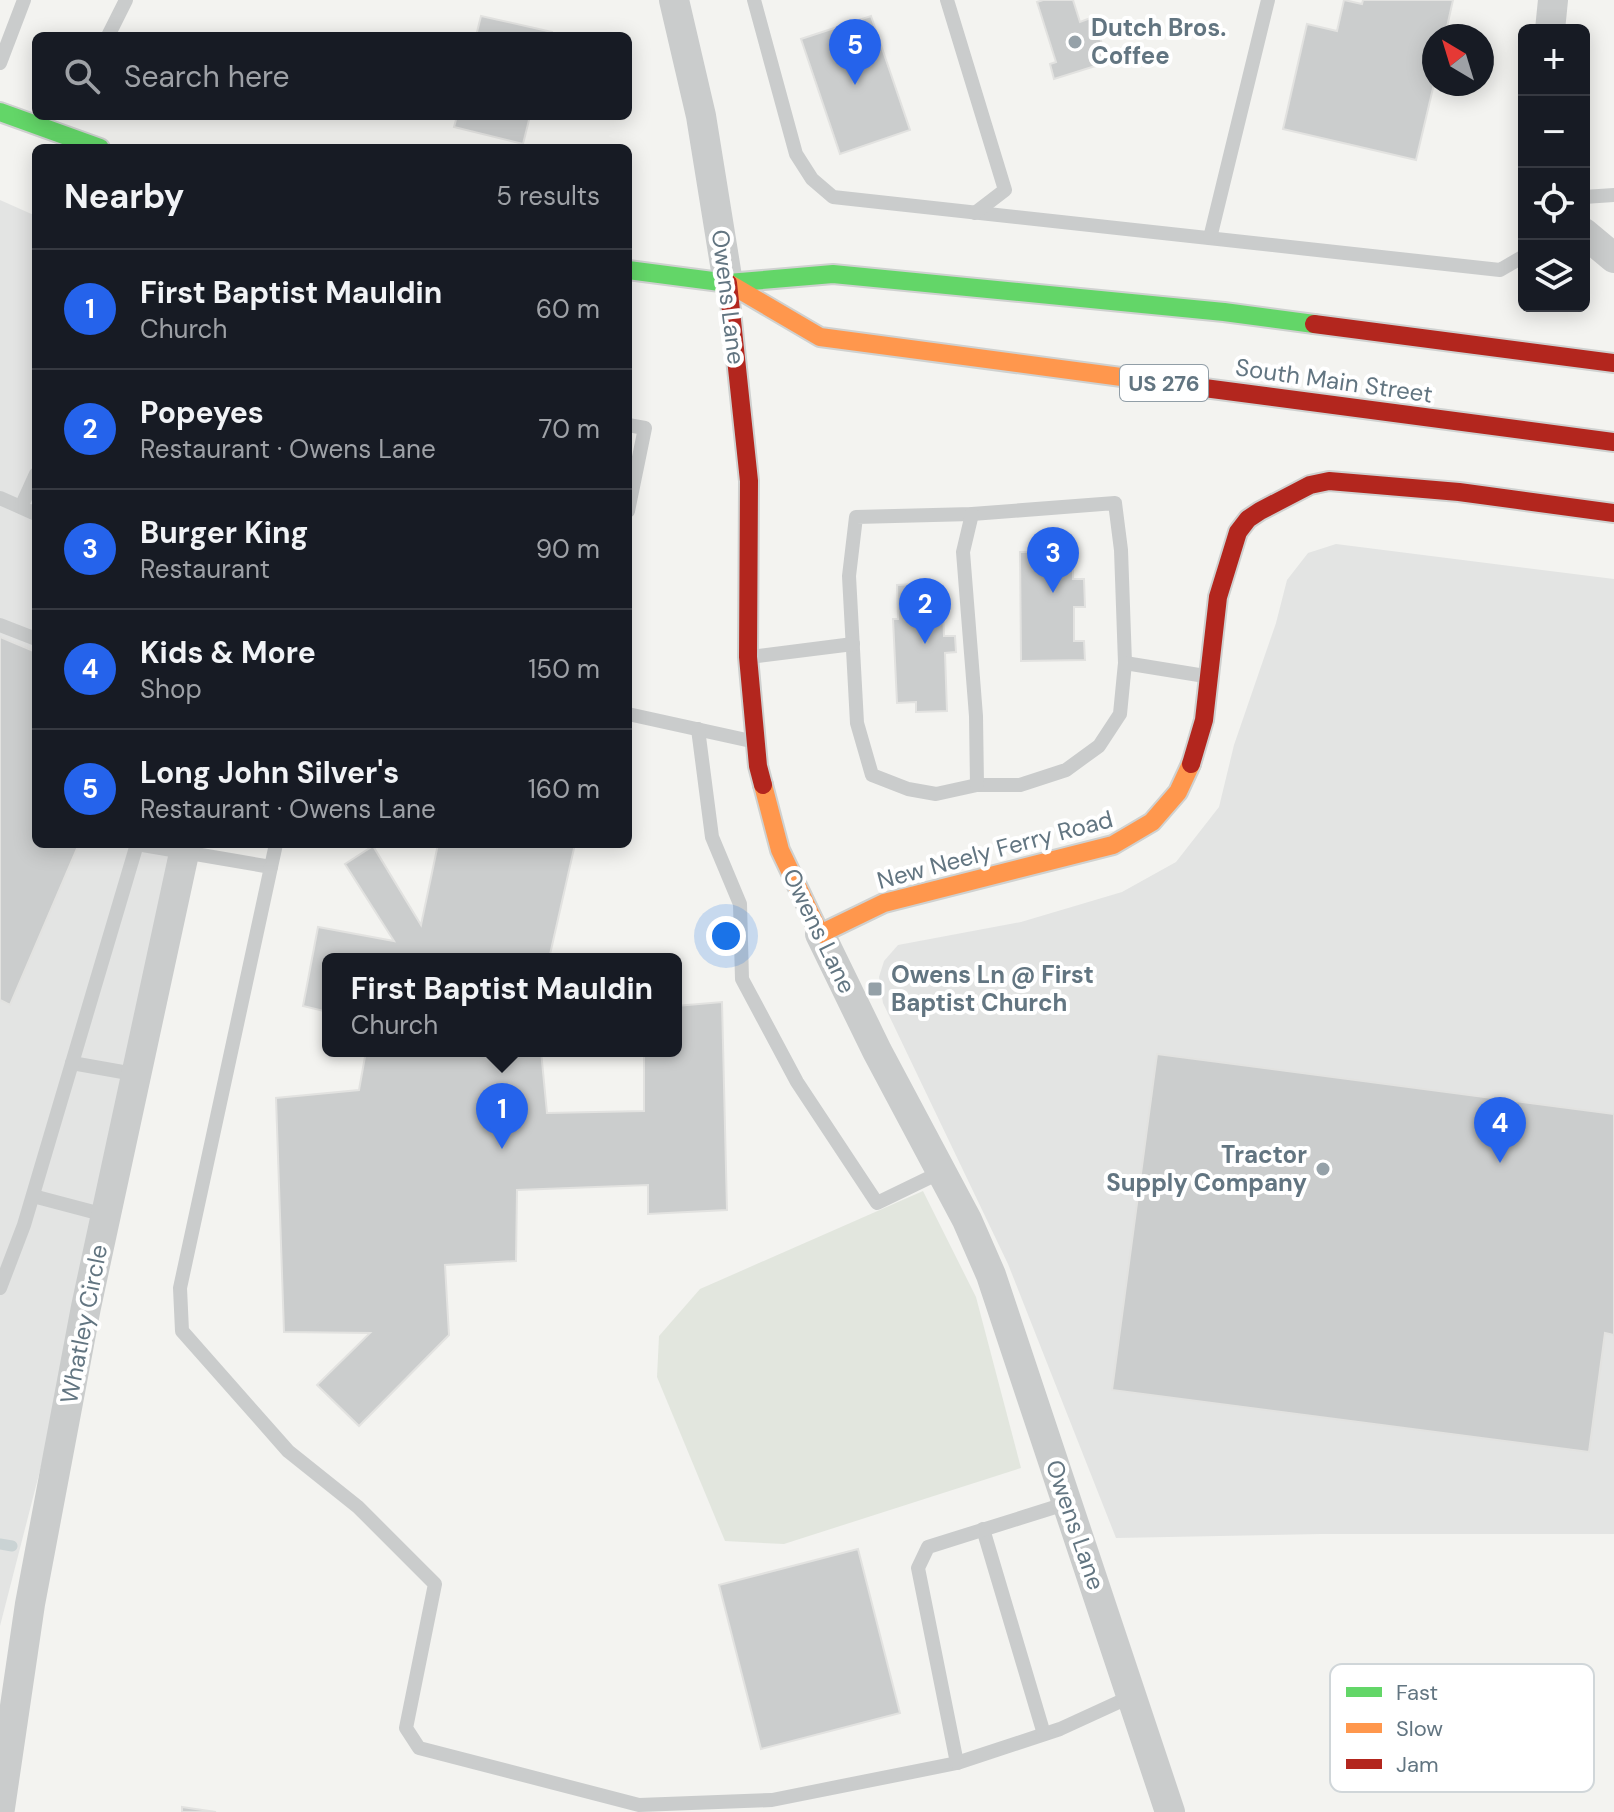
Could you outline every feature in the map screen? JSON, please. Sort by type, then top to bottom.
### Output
[{"type":"main road","points":[[0,112],[74,132],[94,144]]},
{"type":"main road","name":"South Main Street","points":[[632,271],[728,283],[833,274],[1224,312],[1614,363]]},
{"type":"main road","name":"South Main Street","points":[[728,283],[820,337],[1614,442]]},
{"type":"main road","name":"Owens Lane","points":[[728,283],[749,481],[748,657],[758,766],[780,850],[820,934]]},
{"type":"main road","name":"New Neely Ferry Road","points":[[820,934],[884,903],[1113,845],[1130,838],[1156,820],[1187,781],[1199,738],[1220,583],[1240,527],[1267,508],[1317,482],[1402,486],[1614,513]]},
{"type":"street","name":"Owens Lane","points":[[674,0],[701,116],[728,283]]},
{"type":"street","points":[[1551,24],[1553,0]]},
{"type":"street","points":[[1590,238],[1614,258]]},
{"type":"street","name":"Whatley Circle","points":[[0,1808],[30,1604],[105,1215],[185,848]]},
{"type":"street","name":"Owens Lane","points":[[820,934],[877,1051],[967,1220],[991,1275],[1170,1812]]},
{"type":"lane","points":[[0,63],[24,0]]},
{"type":"lane","points":[[110,32],[126,0]]},
{"type":"lane","points":[[754,0],[796,154],[812,179],[833,197],[1500,270],[1518,260]]},
{"type":"lane","points":[[947,0],[1005,190],[975,213]]},
{"type":"lane","points":[[1210,238],[1268,0]]},
{"type":"lane","points":[[1590,197],[1614,195]]},
{"type":"lane","points":[[632,426],[645,428],[632,491]]},
{"type":"lane","points":[[21,507],[32,483]]},
{"type":"lane","points":[[0,498],[32,512]]},
{"type":"lane","points":[[1115,503],[1121,550],[1125,663],[1120,714],[1099,746],[1066,770],[1020,785],[977,785],[936,794],[908,789],[872,775],[857,723],[849,576],[856,517],[972,514],[1115,503]]},
{"type":"lane","points":[[972,514],[963,552],[976,716],[977,785]]},
{"type":"lane","points":[[0,625],[32,637]]},
{"type":"lane","points":[[748,657],[853,644]]},
{"type":"lane","points":[[1125,663],[1209,677]]},
{"type":"lane","points":[[632,715],[756,742]]},
{"type":"lane","points":[[698,729],[712,837],[740,904],[742,979],[797,1082],[877,1203],[941,1172]]},
{"type":"lane","points":[[0,1288],[33,1196],[136,848]]},
{"type":"lane","points":[[185,848],[271,867]]},
{"type":"lane","points":[[275,848],[180,1288],[182,1331],[288,1451],[358,1507],[435,1584],[406,1728],[419,1748],[639,1805],[772,1800],[957,1763],[1044,1734],[1132,1696]]},
{"type":"lane","points":[[72,1063],[134,1074]]},
{"type":"lane","points":[[33,1196],[105,1215]]},
{"type":"lane","points":[[957,1763],[918,1568],[928,1547],[1068,1503]]},
{"type":"lane","points":[[983,1529],[1044,1734]]},
{"type":"shaded area","points":[[0,200],[32,214],[32,848],[200,848],[0,1626]]},
{"type":"shaded area","points":[[1336,544],[1614,579],[1614,1534],[1116,1538],[1008,1264],[883,1003],[879,977],[884,961],[898,945],[1021,922],[1122,892],[1176,862],[1219,807],[1234,745],[1276,623],[1287,580],[1308,553]]},
{"type":"shaded area","points":[[923,1191],[976,1297],[1021,1468],[784,1544],[725,1541],[657,1377],[659,1336],[700,1289]]},
{"type":"building","name":"Dutch Bros. Coffee","points":[[1073,0],[1080,22],[1093,17],[1108,62],[1054,79],[1050,64],[1056,62],[1037,2]]},
{"type":"building","points":[[1344,0],[1362,4],[1363,0],[1453,0],[1448,24],[1422,24],[1422,96],[1431,96],[1416,160],[1283,129],[1307,24],[1337,31]]},
{"type":"building","points":[[481,16],[552,32],[477,32]]},
{"type":"building","points":[[871,16],[910,130],[840,154],[801,39]]},
{"type":"building","points":[[456,120],[529,120],[523,144],[454,127]]},
{"type":"building","points":[[1073,551],[1073,579],[1084,579],[1085,607],[1074,607],[1074,641],[1084,641],[1085,660],[1021,661],[1020,552]]},
{"type":"building","points":[[933,583],[934,611],[943,611],[944,636],[955,636],[956,652],[945,653],[947,711],[916,712],[916,702],[897,703],[893,619],[898,619],[897,585]]},
{"type":"building","points":[[0,637],[32,650],[32,848],[77,848],[10,1005],[0,1000]]},
{"type":"building","points":[[374,848],[421,925],[437,848],[574,848],[550,953],[322,953],[322,1011],[303,1006],[318,927],[394,941],[345,864]]},
{"type":"building","points":[[722,1002],[727,1210],[648,1214],[648,1185],[517,1190],[516,1261],[445,1265],[449,1335],[359,1426],[317,1385],[370,1333],[284,1332],[276,1098],[359,1090],[365,1057],[542,1057],[547,1113],[644,1111],[644,1057],[682,1057],[682,1005]]},
{"type":"building","points":[[1157,1054],[1614,1114],[1614,1335],[1605,1333],[1589,1452],[1112,1390]]},
{"type":"building","points":[[858,1549],[900,1713],[761,1749],[719,1585]]},
{"type":"building","points":[[182,1807],[216,1812],[182,1812]]},
{"type":"waterway","points":[[0,1544],[12,1546]]},
{"type":"traffic: fast","points":[[0,112],[89,144]]},
{"type":"traffic: fast","points":[[632,271],[728,283],[833,274],[1224,312],[1314,324]]},
{"type":"traffic: slow","points":[[728,283],[820,337],[1189,386]]},
{"type":"traffic: slow","points":[[763,785],[780,850],[820,934],[884,903],[1113,845],[1152,822],[1178,792],[1191,764]]},
{"type":"traffic: jam","points":[[728,283],[749,481],[748,657],[758,766],[763,785]]},
{"type":"traffic: jam","points":[[1314,324],[1614,363]]},
{"type":"traffic: jam","points":[[1189,386],[1614,442]]},
{"type":"traffic: jam","points":[[1191,764],[1204,720],[1218,597],[1238,532],[1248,519],[1260,511],[1310,485],[1329,481],[1459,492],[1614,513]]},
{"type":"place","name":"Dutch Bros. Coffee","points":[[1075,42]]},
{"type":"place","name":"Long John Silver's","points":[[855,85]]},
{"type":"place","name":"Burger King","points":[[1053,593]]},
{"type":"place","name":"Popeyes","points":[[925,644]]},
{"type":"place","name":"Owens Ln @ First Baptist Church","points":[[875,989]]},
{"type":"place","name":"First Baptist Mauldin","points":[[502,1149]]},
{"type":"place","name":"Kids & More","points":[[1500,1163]]},
{"type":"place","name":"Tractor Supply Company","points":[[1323,1169]]}]
